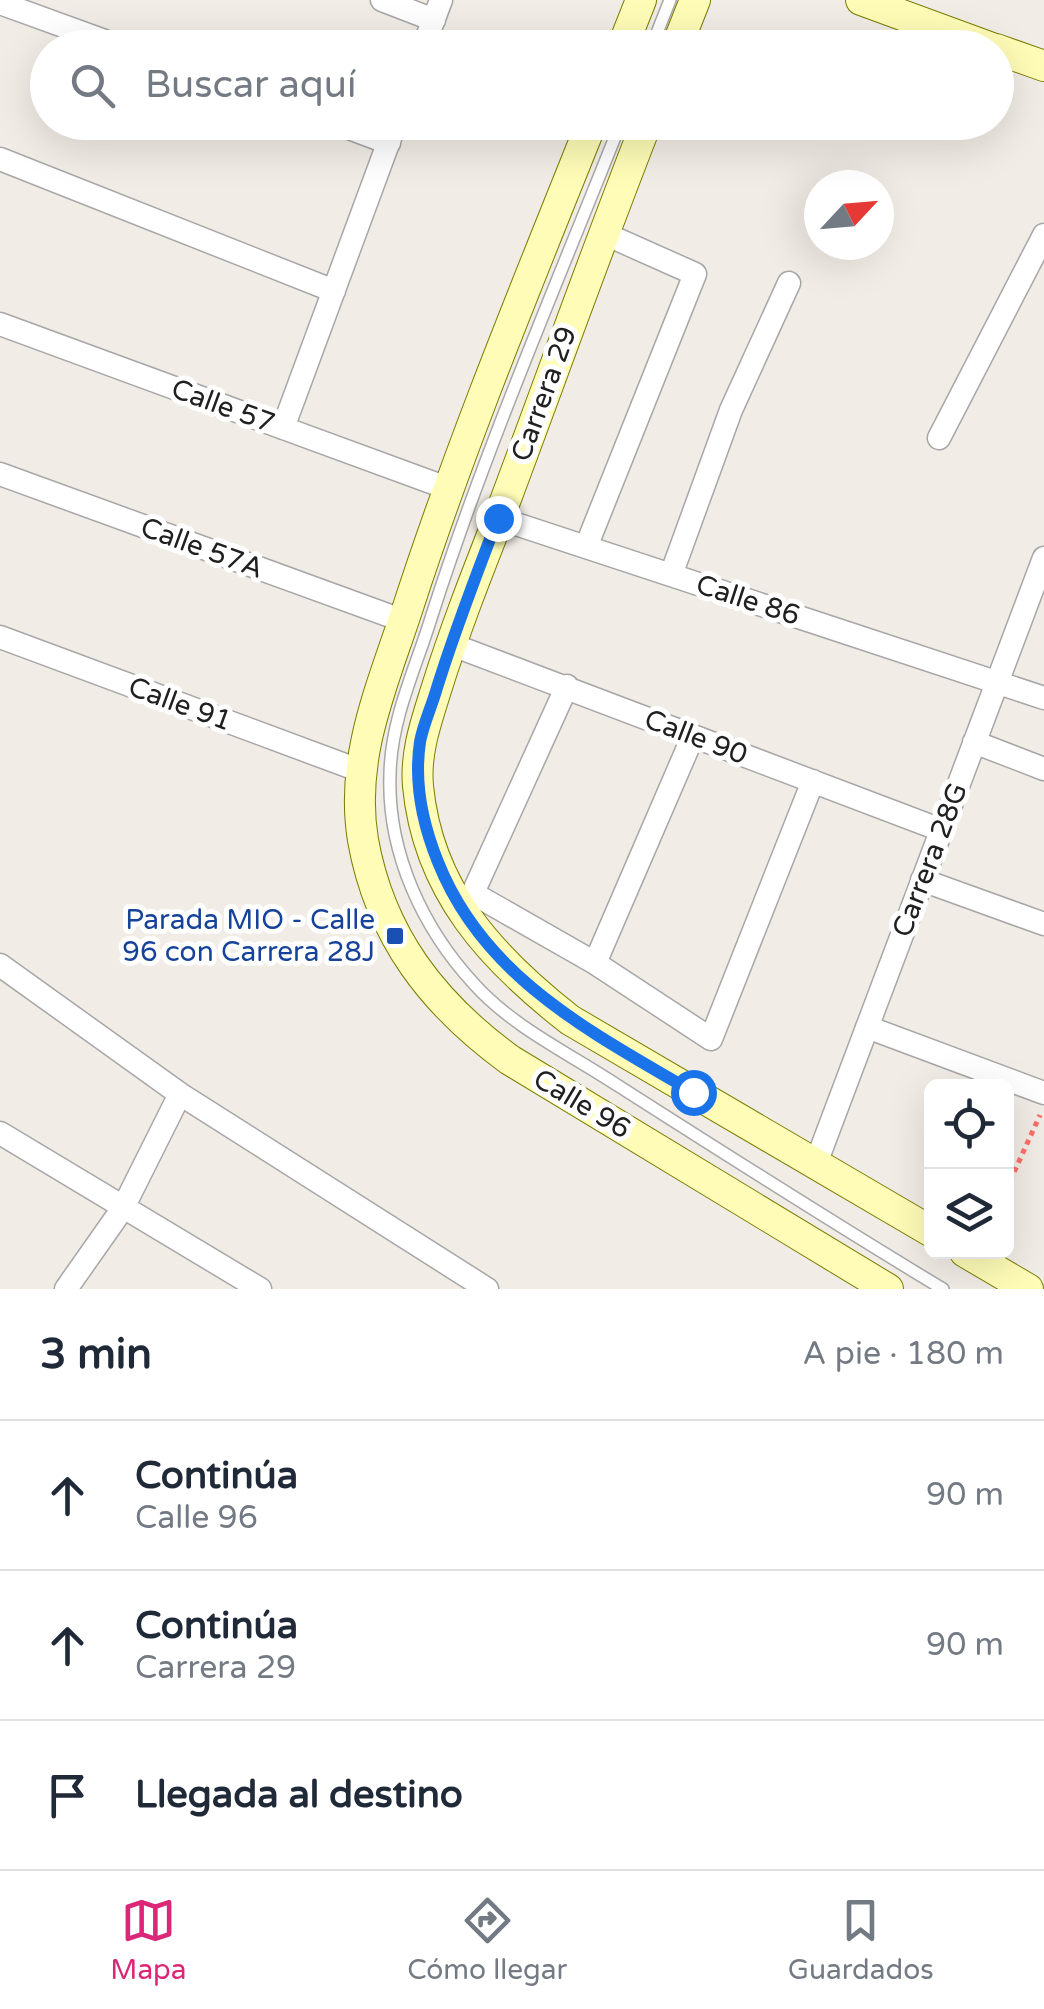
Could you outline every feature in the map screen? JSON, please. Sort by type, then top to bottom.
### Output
[{"type":"street","points":[[382,0],[437,10]]},
{"type":"street","points":[[629,30],[640,0]]},
{"type":"street","points":[[683,30],[695,0]]},
{"type":"street","points":[[860,0],[944,30]]},
{"type":"street","points":[[0,3],[74,30]]},
{"type":"street","points":[[1014,55],[1044,66]]},
{"type":"street","points":[[284,428],[389,140]]},
{"type":"street","name":"Carrera 29","points":[[363,839],[361,770],[374,707],[447,488],[585,140]]},
{"type":"street","name":"Carrera 29","points":[[468,904],[429,841],[418,786],[420,741],[450,644],[640,140]]},
{"type":"street","points":[[0,159],[334,291]]},
{"type":"street","points":[[586,547],[695,274],[604,233]]},
{"type":"street","points":[[939,438],[1044,234]]},
{"type":"street","points":[[670,574],[731,410],[789,284]]},
{"type":"street","name":"Calle 57","points":[[0,324],[447,488]]},
{"type":"street","name":"Calle 57A","points":[[0,474],[404,621]]},
{"type":"street","name":"Calle 86","points":[[498,518],[1044,698]]},
{"type":"street","name":"Carrera 28G","points":[[816,1163],[1044,558]]},
{"type":"street","name":"Calle 91","points":[[0,637],[361,770]]},
{"type":"street","name":"Calle 90","points":[[450,644],[942,830]]},
{"type":"street","points":[[468,904],[567,686]]},
{"type":"street","points":[[595,963],[693,736]]},
{"type":"street","points":[[974,742],[1044,769]]},
{"type":"street","points":[[468,904],[595,963],[711,1040],[813,781]]},
{"type":"street","name":"Calle 96","points":[[363,839],[377,894],[395,936],[432,993],[469,1030],[510,1060],[888,1289]]},
{"type":"street","points":[[922,880],[1044,924]]},
{"type":"street","points":[[468,904],[493,954],[570,1020],[924,1227]]},
{"type":"street","points":[[0,965],[180,1094],[488,1289]]},
{"type":"street","points":[[867,1027],[1044,1093]]},
{"type":"street","points":[[66,1289],[123,1208],[180,1094]]},
{"type":"street","points":[[0,1133],[260,1289]]},
{"type":"street","points":[[977,1259],[1028,1289]]},
{"type":"lane","points":[[659,30],[670,0]]},
{"type":"lane","points":[[614,140],[468,504],[402,700],[391,746],[389,779],[399,851],[429,925],[460,969],[503,1010],[791,1198],[942,1289]]},
{"type":"path","points":[[1014,1172],[1044,1105]]},
{"type":"place","name":"Parada MIO - Calle 96 con Carrera 28J","points":[[395,936]]},
{"type":"route","points":[[498,518],[450,644],[420,741],[418,786],[429,841],[446,884],[493,954],[570,1020],[693,1092]]}]
